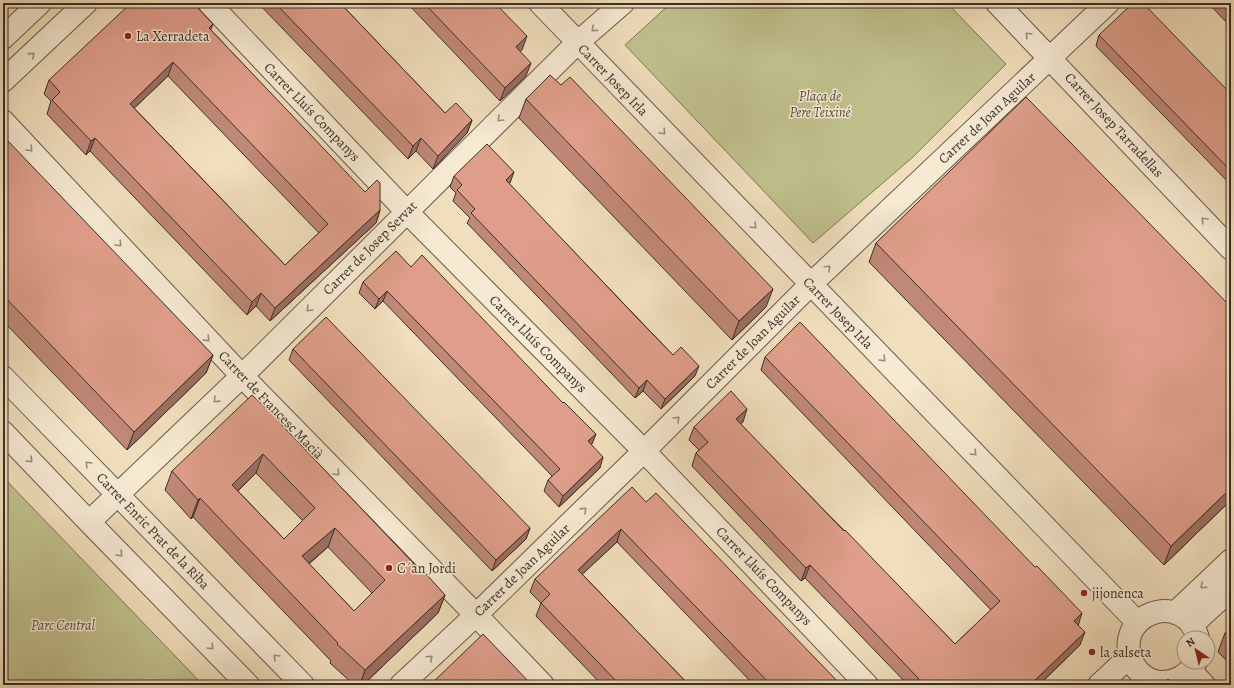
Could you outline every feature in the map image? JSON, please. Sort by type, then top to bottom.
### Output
[{"type":"street","points":[[3,38],[40,3]]},
{"type":"street","points":[[3,81],[86,3]]},
{"type":"street","name":"Carrer Lluís Companys","points":[[208,3],[407,212],[644,451],[867,685]]},
{"type":"street","name":"Carrer Josep Irla","points":[[540,3],[1137,622]]},
{"type":"street","name":"Carrer de Josep Servat","points":[[89,522],[242,376],[577,43],[623,3]]},
{"type":"street","name":"Carrer Josep Tarradellas","points":[[997,3],[1231,249]]},
{"type":"street","name":"Carrer de Joan Aguilar","points":[[401,685],[476,615],[644,451],[811,284],[1108,3]]},
{"type":"street","name":"Carrer de Francesc Macià","points":[[3,121],[242,376],[543,685]]},
{"type":"street","name":"Carrer Enric Prat de la Riba","points":[[3,377],[303,685]]},
{"type":"street","points":[[3,432],[248,685]]},
{"type":"street","points":[[1189,625],[1231,560]]},
{"type":"street","points":[[1189,625],[1231,589]]},
{"type":"street","points":[[1133,672],[1129,639],[1137,622],[1156,612],[1167,611],[1189,625]]},
{"type":"street","points":[[1099,685],[1133,672],[1159,682],[1170,682],[1197,672]]},
{"type":"green space","name":"Plaça de Pere Teixiné","points":[[671,3],[947,3],[1006,64],[913,157],[813,243],[625,45]]},
{"type":"green space","name":"Parc Central","points":[[3,477],[203,685],[3,685]]},
{"type":"building","points":[[131,3],[193,3],[213,24],[209,28],[365,192],[377,180],[380,183],[380,210],[275,308],[261,293],[252,302],[95,138],[91,141],[52,100],[60,92],[49,80]],"holes":[[[173,62],[328,224],[285,265],[130,104]]]},
{"type":"building","points":[[275,3],[340,3],[445,113],[456,103],[472,120],[438,156],[421,138],[413,146]]},
{"type":"building","points":[[424,3],[495,3],[527,36],[516,47],[531,63],[505,88]]},
{"type":"building","points":[[1133,3],[1143,3],[1231,94],[1231,171],[1099,35]]},
{"type":"building","points":[[1222,3],[1231,3],[1231,12]]},
{"type":"building","points":[[550,75],[561,85],[570,77],[773,289],[739,321],[526,99]]},
{"type":"building","points":[[1026,97],[1231,307],[1231,488],[1171,546],[876,243]]},
{"type":"building","points":[[7,140],[213,355],[134,432],[3,295],[3,144]]},
{"type":"building","points":[[487,144],[514,172],[506,180],[640,321],[673,355],[681,347],[699,366],[665,399],[647,380],[639,388],[471,213],[475,209],[457,190],[462,185],[454,176]]},
{"type":"building","points":[[396,251],[411,267],[422,255],[563,403],[564,402],[596,434],[588,441],[603,457],[563,496],[548,480],[560,469],[387,291],[379,299],[363,282]]},
{"type":"building","points":[[326,317],[530,528],[496,560],[293,349]]},
{"type":"building","points":[[800,322],[1035,567],[1037,566],[1082,613],[1074,621],[1085,632],[1030,685],[917,685],[915,683],[919,679],[810,565],[806,568],[696,453],[708,442],[694,427],[731,391],[747,409],[736,419],[955,644],[1000,601],[765,357]]},
{"type":"building","points":[[252,395],[281,422],[280,423],[417,567],[419,566],[445,595],[365,670],[337,644],[338,643],[200,498],[198,500],[172,471]],"holes":[[[263,454],[315,508],[284,539],[232,485]],[[335,528],[385,580],[354,611],[302,556]]]},
{"type":"building","points":[[632,487],[646,502],[656,493],[841,685],[771,685],[621,529],[578,570],[689,685],[620,685],[541,603],[550,594],[535,579]]},
{"type":"building","points":[[1231,627],[1231,639],[1225,633]]},
{"type":"building","points":[[483,634],[532,685],[430,685]]},
{"type":"building","points":[[1168,679],[1174,685],[1161,685]]},
{"type":"place","name":"La Xerradeta","points":[[128,36]]},
{"type":"place","name":"C´an Jordi","points":[[389,568]]},
{"type":"place","name":"jijonenca","points":[[1084,593]]},
{"type":"place","name":"la salseta","points":[[1092,652]]}]
